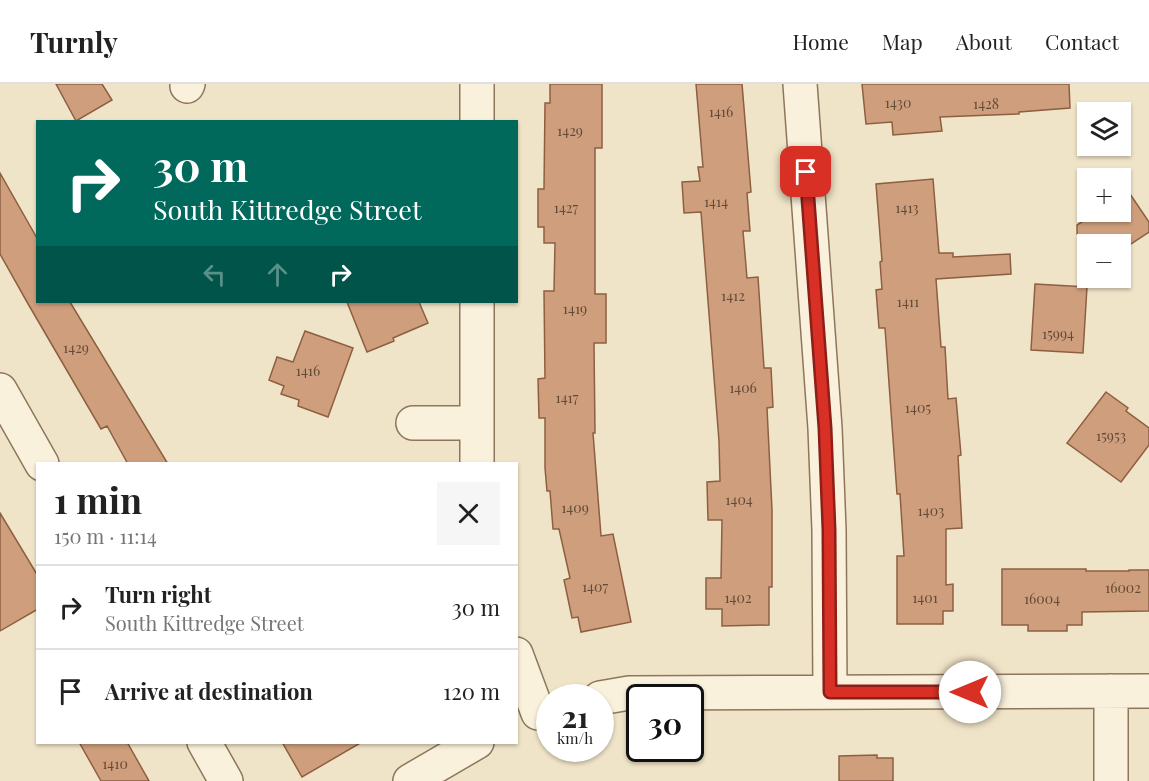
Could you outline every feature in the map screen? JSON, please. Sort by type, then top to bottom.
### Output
[{"type":"street","points":[[477,84],[477,120]]},
{"type":"street","points":[[800,84],[825,428],[829,530],[830,692]]},
{"type":"street","points":[[477,303],[477,462]]},
{"type":"street","points":[[0,390],[41,462]]},
{"type":"street","points":[[413,423],[477,423]]},
{"type":"street","points":[[518,661],[534,715]]},
{"type":"street","points":[[614,696],[629,693],[1149,691]]},
{"type":"street","points":[[1111,692],[1111,781]]},
{"type":"street","points":[[205,744],[226,781]]},
{"type":"street","points":[[410,781],[474,744]]},
{"type":"building","points":[[56,84],[102,84],[112,100],[75,120]]},
{"type":"building","points":[[550,84],[602,84],[602,148],[595,148],[595,294],[606,294],[606,343],[594,343],[595,433],[593,433],[601,536],[613,534],[631,622],[581,632],[578,617],[572,618],[564,580],[570,578],[559,529],[553,529],[550,491],[547,491],[545,468],[545,418],[539,418],[538,379],[545,378],[544,291],[554,291],[555,243],[544,243],[544,227],[538,227],[538,189],[544,189],[545,103],[550,103]]},
{"type":"building","points":[[696,84],[742,84],[751,192],[747,193],[750,231],[743,231],[747,278],[758,277],[764,368],[771,368],[773,407],[767,408],[772,510],[772,587],[769,587],[769,625],[722,626],[722,609],[706,609],[706,578],[721,578],[722,520],[708,520],[707,482],[720,481],[719,441],[701,212],[684,213],[682,182],[700,181],[698,167],[703,167]]},
{"type":"building","points":[[862,84],[1069,84],[1070,108],[1019,112],[1019,114],[940,117],[942,131],[893,135],[892,122],[866,124]]},
{"type":"building","points":[[0,173],[36,236],[36,303],[71,303],[167,462],[127,462],[107,426],[101,429],[0,254]]},
{"type":"building","points":[[933,179],[939,253],[953,253],[953,257],[1010,254],[1011,274],[936,279],[941,347],[945,347],[948,399],[956,398],[961,455],[958,456],[962,528],[946,529],[946,585],[953,584],[953,611],[943,611],[943,624],[897,624],[897,556],[904,556],[900,494],[897,494],[885,328],[879,328],[876,290],[882,289],[880,262],[882,261],[876,184]]},
{"type":"building","points":[[1131,195],[1149,222],[1149,232],[1131,244],[1131,234],[1077,234],[1077,225],[1082,222],[1131,222]]},
{"type":"building","points":[[1035,284],[1087,288],[1083,353],[1031,350]]},
{"type":"building","points":[[347,303],[419,303],[428,323],[367,352]]},
{"type":"building","points":[[305,331],[353,348],[328,417],[298,406],[299,400],[281,394],[284,386],[269,380],[277,357],[293,362]]},
{"type":"building","points":[[1106,392],[1128,408],[1126,411],[1149,428],[1149,445],[1121,482],[1067,443]]},
{"type":"building","points":[[0,513],[36,573],[36,610],[0,631]]},
{"type":"building","points":[[1002,569],[1149,570],[1149,611],[1082,612],[1082,625],[1067,625],[1067,631],[1028,631],[1028,625],[1002,625]]},
{"type":"building","points":[[80,744],[128,744],[149,781],[101,781]]},
{"type":"building","points":[[283,744],[359,744],[302,777]]},
{"type":"building","points":[[877,755],[877,758],[893,758],[893,781],[839,781],[839,756]]},
{"type":"route","points":[[806,172],[825,428],[829,530],[830,692],[970,692]]}]
